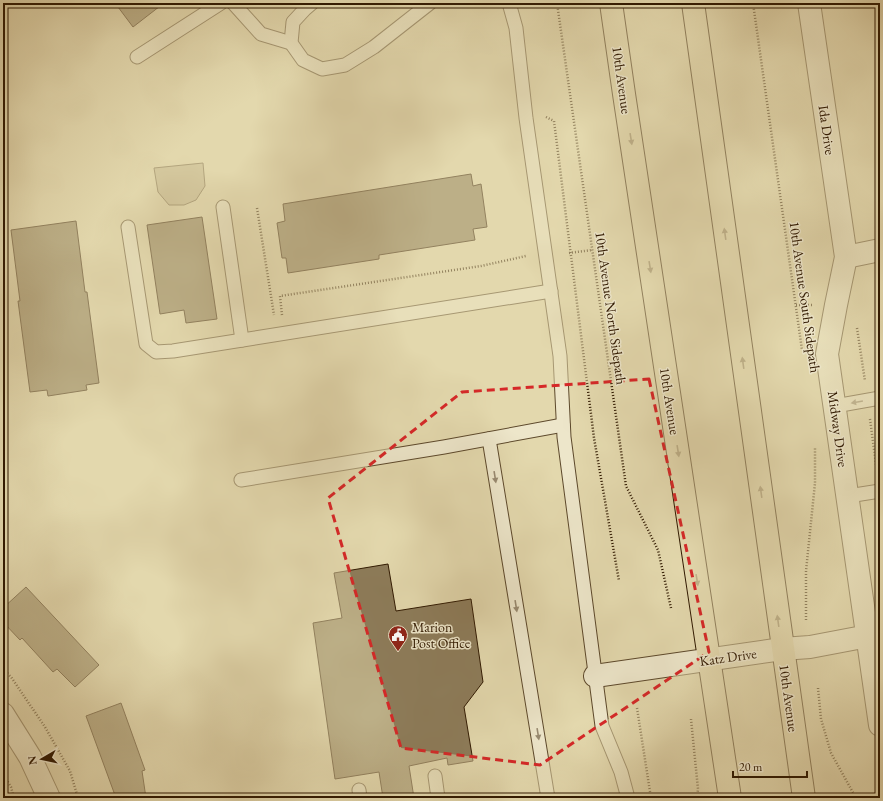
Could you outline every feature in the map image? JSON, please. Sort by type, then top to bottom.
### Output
[{"type":"main road","name":"10th Avenue","points":[[611,3],[730,798]]},
{"type":"main road","name":"10th Avenue","points":[[693,3],[804,798]]},
{"type":"street","name":"Ida Drive","points":[[809,3],[846,257]]},
{"type":"street","points":[[846,257],[880,250]]},
{"type":"street","name":"Midway Drive","points":[[846,257],[827,354],[848,496],[874,636]]},
{"type":"street","name":"Katz Drive","points":[[595,676],[874,636]]},
{"type":"street","points":[[874,636],[880,725]]},
{"type":"street","points":[[3,714],[30,757],[49,798]]},
{"type":"lane","points":[[136,57],[222,3]]},
{"type":"lane","points":[[234,3],[261,34],[291,43],[303,60],[322,69],[345,65],[374,47],[430,3]]},
{"type":"lane","points":[[291,43],[293,22],[312,3]]},
{"type":"lane","points":[[509,3],[516,28],[526,118],[560,356],[564,437],[602,726],[621,772],[628,798]]},
{"type":"lane","points":[[223,207],[242,340]]},
{"type":"lane","points":[[128,227],[146,344],[156,352],[173,351],[551,291]]},
{"type":"lane","points":[[835,406],[874,399]]},
{"type":"lane","points":[[241,480],[489,439],[563,425]]},
{"type":"lane","points":[[489,439],[548,798]]},
{"type":"lane","points":[[848,496],[880,491]]},
{"type":"lane","points":[[435,776],[438,798]]},
{"type":"path","name":"10th Avenue North Sidepath","points":[[557,3],[626,486],[658,550],[671,608]]},
{"type":"path","name":"10th Avenue South Sidepath","points":[[753,3],[802,350]]},
{"type":"path","points":[[526,118],[545,116],[554,121],[594,438],[619,581]]},
{"type":"path","points":[[257,208],[274,316],[282,315],[280,296],[480,266],[528,255],[570,253],[592,250]]},
{"type":"path","points":[[856,321],[874,399],[878,475]]},
{"type":"path","points":[[806,620],[806,571],[815,483],[814,441]]},
{"type":"path","points":[[3,669],[11,677],[45,727],[70,771],[78,798]]},
{"type":"path","points":[[818,688],[821,719],[831,753],[856,798]]},
{"type":"path","points":[[637,708],[651,798]]},
{"type":"path","points":[[691,719],[698,789],[697,798]]},
{"type":"path","points":[[3,774],[11,788],[14,798]]},
{"type":"highlighted area","points":[[649,379],[709,652],[540,765],[401,748],[328,498],[462,392]]},
{"type":"shaded area","points":[[203,163],[205,186],[196,200],[184,205],[169,205],[158,192],[154,168]]},
{"type":"building","points":[[115,3],[164,3],[133,27]]},
{"type":"building","points":[[471,174],[473,186],[481,184],[487,227],[473,229],[475,240],[379,255],[379,259],[288,273],[286,258],[282,258],[277,223],[285,221],[283,204]]},
{"type":"building","points":[[202,217],[217,319],[186,323],[184,310],[160,314],[147,225]]},
{"type":"building","points":[[76,221],[99,383],[86,385],[87,390],[48,396],[47,390],[30,392],[18,301],[20,301],[11,230]]},
{"type":"building","name":"Marion Post Office","points":[[388,564],[396,611],[471,599],[483,682],[464,707],[473,761],[448,765],[447,758],[409,766],[414,798],[383,798],[379,772],[335,779],[313,623],[342,618],[334,573]]},
{"type":"building","points":[[26,587],[99,665],[75,687],[57,669],[53,672],[22,638],[20,640],[3,622],[3,608]]},
{"type":"building","points":[[121,703],[145,770],[142,771],[146,798],[116,798],[86,716]]},
{"type":"place","name":"Marion Post Office","points":[[398,652]]}]
